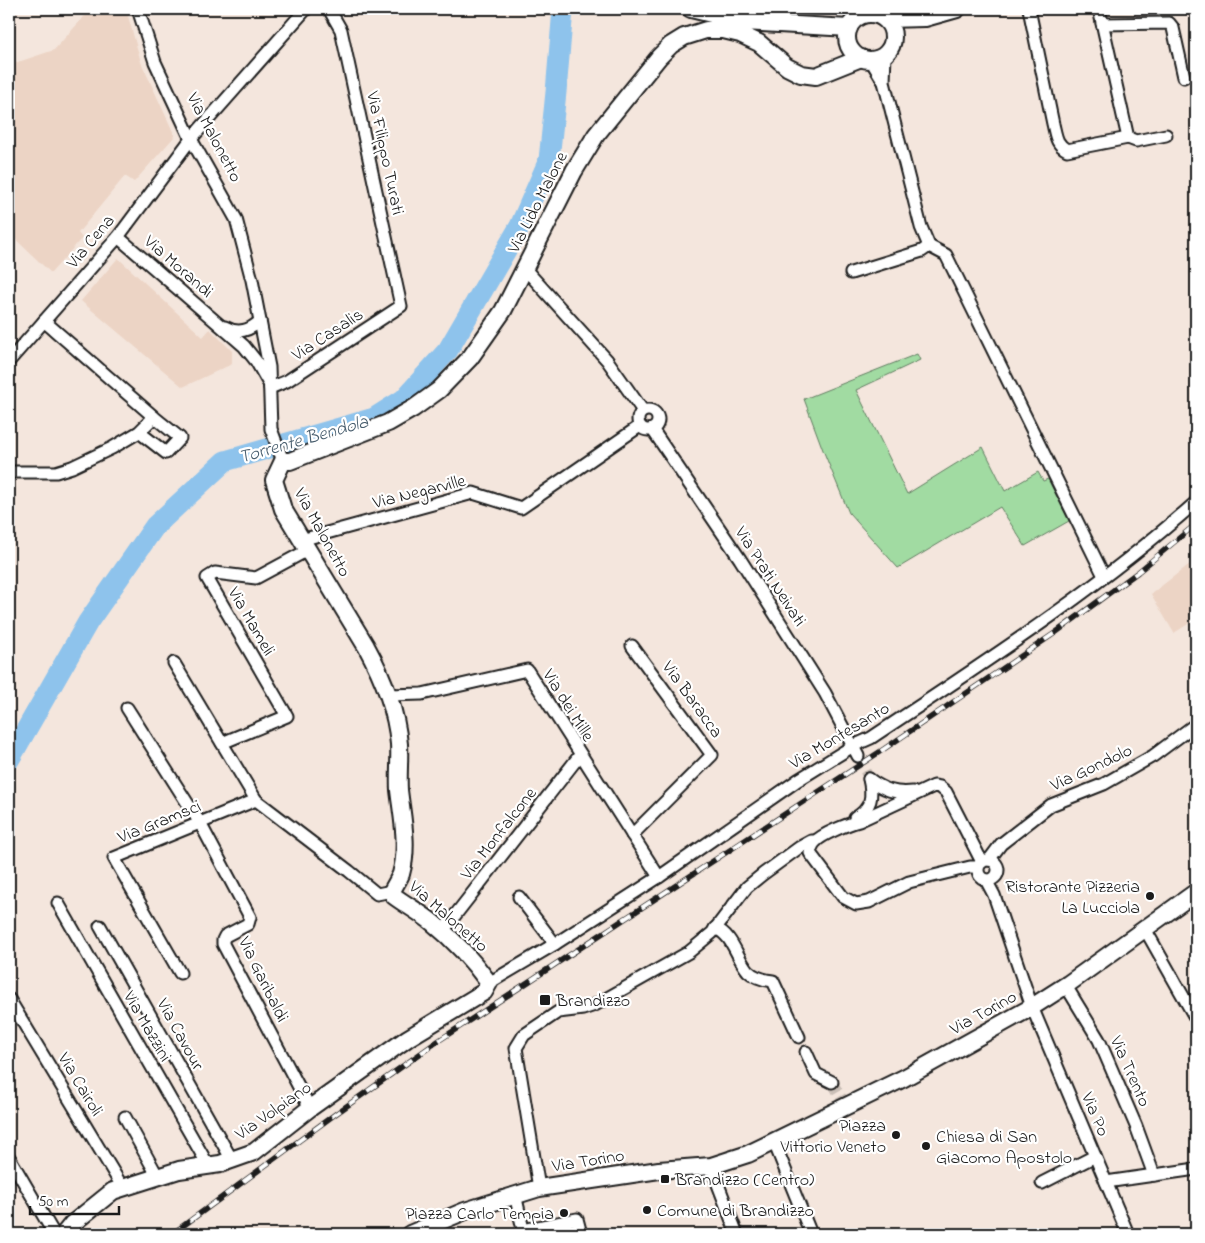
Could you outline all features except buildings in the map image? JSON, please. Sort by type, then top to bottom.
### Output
[{"type":"street","name":"Via Malonetto","points":[[138,9],[155,62],[192,139],[236,219],[252,280],[269,367],[271,429],[281,457],[274,480],[283,509],[376,663],[388,694],[399,742],[399,789],[405,832],[401,875],[392,891],[394,896],[432,923],[468,956],[489,983]]},
{"type":"street","name":"Via Cena","points":[[9,361],[118,237],[192,139],[306,9]]},
{"type":"street","name":"Via Filippo Turati","points":[[329,9],[341,30],[401,306]]},
{"type":"street","points":[[691,9],[744,22],[849,36]]},
{"type":"street","points":[[837,66],[858,17],[865,14],[885,19],[925,18],[957,9]]},
{"type":"street","points":[[1029,9],[1058,143],[1061,146],[1067,150],[1128,138],[1136,140],[1166,135]]},
{"type":"street","points":[[1099,9],[1128,138]]},
{"type":"street","points":[[893,38],[925,18]]},
{"type":"street","points":[[849,36],[855,54],[872,57],[889,50],[893,38],[892,31],[885,19]]},
{"type":"street","points":[[1102,24],[1169,23],[1173,28],[1184,77]]},
{"type":"street","name":"Via Lido Malone","points":[[281,457],[290,461],[388,423],[414,408],[439,390],[470,358],[503,311],[574,171],[596,136],[659,57],[671,45],[684,37],[706,30],[723,30],[740,34],[759,43],[787,67],[801,74],[816,76],[837,66],[872,57]]},
{"type":"street","points":[[872,57],[884,82],[920,227],[929,246],[942,252],[949,259],[1104,576]]},
{"type":"street","name":"Via Morandi","points":[[118,237],[244,346],[256,361],[270,388]]},
{"type":"street","points":[[851,273],[922,251],[929,246]]},
{"type":"street","points":[[525,269],[607,360],[643,411]]},
{"type":"street","name":"Via Casalis","points":[[270,388],[287,381],[401,306]]},
{"type":"street","points":[[44,321],[180,438],[166,452],[139,432]]},
{"type":"street","name":"Via Morandi","points":[[218,322],[229,329],[239,332],[252,328],[260,321]]},
{"type":"street","points":[[9,342],[18,350]]},
{"type":"street","points":[[650,410],[657,416],[658,422],[652,429],[646,430],[640,426],[638,420],[643,411],[650,410]]},
{"type":"street","points":[[9,472],[49,472],[72,467],[112,448],[139,432],[154,417]]},
{"type":"street","name":"Via Negarville","points":[[305,545],[474,493],[521,508],[640,426]]},
{"type":"street","name":"Via Prati Neivati","points":[[652,429],[765,598],[825,692],[856,751]]},
{"type":"street","name":"Via Montesanto","points":[[489,983],[555,944],[659,877],[798,780],[856,751],[872,738],[999,653],[1104,576],[1196,502]]},
{"type":"street","name":"Via Mameli","points":[[222,743],[287,716],[207,578],[214,573],[256,578],[305,545]]},
{"type":"street","name":"Via Baracca","points":[[632,646],[712,755],[632,835]]},
{"type":"street","points":[[174,663],[256,800],[350,871],[377,894],[392,891]]},
{"type":"street","name":"Via dei Mille","points":[[388,694],[422,694],[527,670],[659,877]]},
{"type":"street","name":"Via Garibaldi","points":[[126,708],[200,823],[250,917],[248,924],[225,936],[223,944],[310,1108]]},
{"type":"street","name":"Via Gondolo","points":[[1032,1007],[994,895],[988,868],[1001,844],[1051,805],[1104,784],[1153,756],[1196,724]]},
{"type":"street","name":"Via Monfalcone","points":[[442,932],[580,755]]},
{"type":"street","points":[[539,1188],[516,1048],[526,1034],[558,1012],[583,1009],[608,999],[689,952],[715,928],[747,887],[763,874],[805,844],[849,823],[868,807],[872,794],[869,779],[889,792],[923,791]]},
{"type":"street","points":[[849,823],[858,821],[934,786],[940,787],[946,792],[988,868]]},
{"type":"street","name":"Via Gramsci","points":[[180,972],[114,858],[256,800]]},
{"type":"street","points":[[810,853],[816,840]]},
{"type":"street","points":[[796,851],[803,850],[810,853],[843,897],[856,904],[869,902],[909,882],[970,867],[988,868]]},
{"type":"street","name":"Via Torino","points":[[410,1234],[465,1211],[539,1188],[659,1170],[723,1164],[748,1154],[774,1142],[844,1103],[904,1078],[1032,1007],[1066,986],[1196,892]]},
{"type":"street","points":[[518,898],[555,944]]},
{"type":"street","name":"Via Mazzini","points":[[58,903],[208,1166]]},
{"type":"street","name":"Via Cavour","points":[[100,926],[232,1160]]},
{"type":"street","points":[[715,928],[724,932],[749,972],[764,980],[773,981],[799,1037]]},
{"type":"street","points":[[1144,930],[1196,1019]]},
{"type":"street","name":"Via Volpiano","points":[[64,1234],[72,1224],[113,1191],[179,1170],[208,1166],[254,1152],[310,1108],[408,1038],[484,992],[489,983]]},
{"type":"street","name":"Via Trento","points":[[1066,986],[1098,1040],[1136,1126],[1154,1175]]},
{"type":"street","name":"Via Cairoli","points":[[9,999],[123,1188]]},
{"type":"street","name":"Via Po","points":[[1032,1007],[1128,1234]]},
{"type":"street","points":[[806,1052],[816,1074],[832,1082]]},
{"type":"street","points":[[124,1118],[158,1176]]},
{"type":"street","points":[[774,1142],[812,1234]]},
{"type":"street","points":[[1042,1183],[1095,1156]]},
{"type":"street","points":[[9,1157],[54,1234]]},
{"type":"street","points":[[710,1166],[738,1234]]},
{"type":"street","points":[[1106,1182],[1196,1169]]},
{"type":"street","points":[[515,1194],[524,1232],[577,1219],[580,1234]]},
{"type":"shaded area","points":[[91,9],[126,9],[141,62],[175,136],[134,182],[125,176],[78,233],[82,238],[51,273],[9,233],[9,65],[54,50]]},
{"type":"shaded area","points":[[118,258],[203,337],[210,329],[232,351],[232,364],[183,387],[81,301]]},
{"type":"shaded area","points":[[1195,560],[1196,619],[1174,633],[1151,594]]},
{"type":"green space","points":[[917,354],[920,360],[856,390],[907,494],[983,447],[1005,491],[1038,472],[1043,481],[1048,479],[1069,521],[1025,546],[1000,507],[898,568],[849,513],[804,399]]},
{"type":"waterway","name":"Torrente Bendola","points":[[9,760],[88,622],[155,526],[225,461],[374,418],[404,399],[448,350],[520,226],[549,160],[563,9]]},
{"type":"tunnel","points":[[858,756],[869,779]]},
{"type":"tunnel","points":[[832,1082],[842,1099]]},
{"type":"railway","points":[[172,1234],[438,1041],[881,751],[1055,633],[1138,572],[1196,524]]},
{"type":"place","name":"Ristorante Pizzeria La Lucciola","points":[[1150,896]]},
{"type":"place","name":"Brandizzo","points":[[545,1000]]},
{"type":"place","name":"Piazza Vittorio Veneto","points":[[896,1135]]},
{"type":"place","name":"Chiesa di San Giacomo Apostolo","points":[[926,1146]]},
{"type":"place","name":"Brandizzo (Centro)","points":[[665,1179]]},
{"type":"place","name":"Comune di Brandizzo","points":[[647,1210]]},
{"type":"place","name":"Piazza Carlo Tempia","points":[[564,1213]]}]
